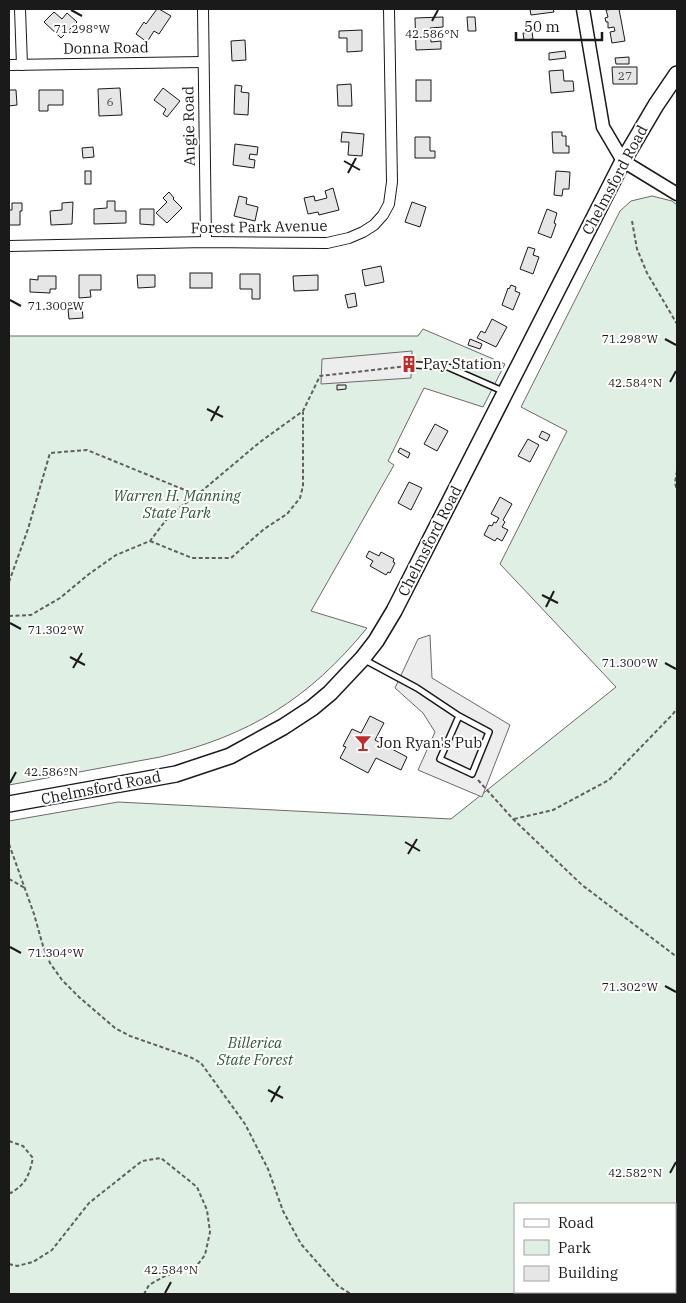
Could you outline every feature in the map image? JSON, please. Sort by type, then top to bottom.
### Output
[{"type":"main road","name":"Chelmsford Road","points":[[9,804],[176,774],[230,756],[283,727],[312,708],[330,693],[362,659],[376,641],[394,610],[623,161],[677,74]]},
{"type":"street","points":[[20,9],[22,65]]},
{"type":"street","name":"Angie Road","points":[[203,9],[206,242]]},
{"type":"street","name":"Forest Park Avenue","points":[[9,246],[206,242],[327,243],[350,238],[374,226],[389,204],[392,182],[389,9]]},
{"type":"street","points":[[584,9],[603,127],[623,161],[677,194]]},
{"type":"street","name":"Donna Road","points":[[9,65],[204,62]]},
{"type":"lane","points":[[416,365],[448,367],[505,392]]},
{"type":"lane","points":[[362,659],[417,688],[459,716],[489,732],[472,774],[440,759],[459,716]]},
{"type":"path","points":[[632,221],[637,249],[647,273],[677,324]]},
{"type":"path","points":[[150,541],[192,558],[230,558],[264,529],[287,514],[300,498],[303,486],[303,412],[320,376],[416,365]]},
{"type":"path","points":[[9,616],[31,615],[60,598],[88,574],[116,554],[150,541],[178,508],[197,495],[260,442],[303,412]]},
{"type":"path","points":[[9,582],[28,529],[50,453],[87,450],[197,495]]},
{"type":"path","points":[[677,471],[675,483],[677,490]]},
{"type":"path","points":[[513,819],[553,810],[609,780],[677,708]]},
{"type":"path","points":[[472,774],[513,819],[582,885],[677,957]]},
{"type":"path","points":[[9,844],[34,914],[43,946],[50,963],[62,980],[78,997],[116,1028],[130,1036],[190,1057],[201,1063],[245,1124],[268,1169],[283,1211],[301,1244],[338,1286],[351,1294]]},
{"type":"path","points":[[9,879],[25,888]]},
{"type":"path","points":[[9,1141],[23,1146],[32,1158],[29,1174],[20,1187],[11,1193],[9,1192]]},
{"type":"path","points":[[9,1264],[17,1266],[33,1262],[52,1250],[96,1198],[142,1161],[161,1158],[197,1187],[207,1210],[210,1232],[205,1255],[196,1268],[165,1276],[150,1285],[144,1294]]},
{"type":"green space","name":"Billerica State Forest","points":[[652,196],[672,201],[677,205],[677,1294],[9,1294],[9,821],[118,802],[451,819],[616,687],[500,564],[567,431],[521,407],[620,211],[631,201]]},
{"type":"green space","name":"Warren H. Manning State Park","points":[[423,329],[505,364],[483,407],[424,388],[388,461],[394,465],[311,611],[367,628],[345,653],[323,675],[275,711],[249,726],[222,738],[160,757],[9,785],[9,336],[418,336]]},
{"type":"shaded area","points":[[412,351],[411,378],[321,384],[322,359]]},
{"type":"shaded area","points":[[430,635],[432,678],[510,725],[482,797],[418,770],[435,732],[423,713],[395,688],[418,639]]},
{"type":"building","points":[[157,9],[171,16],[159,34],[154,31],[147,42],[136,34],[144,22],[146,24]]},
{"type":"building","points":[[530,9],[553,9],[554,12],[531,15]]},
{"type":"building","points":[[619,9],[625,41],[612,43],[610,32],[615,31],[614,27],[608,28],[608,22],[606,22],[605,18],[608,17],[606,10]]},
{"type":"building","points":[[54,12],[62,19],[67,13],[77,22],[61,38],[44,22]]},
{"type":"building","points":[[443,17],[443,27],[430,28],[431,42],[441,41],[441,49],[416,50],[415,18]]},
{"type":"building","points":[[467,17],[475,17],[476,31],[468,31]]},
{"type":"building","points":[[362,30],[362,51],[347,52],[347,38],[339,38],[339,31]]},
{"type":"building","points":[[532,32],[533,39],[524,40],[523,33]]},
{"type":"building","points":[[245,40],[246,60],[232,61],[231,41]]},
{"type":"building","points":[[565,51],[566,58],[549,60],[549,53]]},
{"type":"building","points":[[629,57],[629,64],[616,64],[615,58]]},
{"type":"building","points":[[612,67],[637,67],[637,84],[613,84]]},
{"type":"building","points":[[563,70],[564,81],[573,81],[574,91],[551,93],[549,71]]},
{"type":"building","points":[[416,80],[431,80],[431,101],[416,101]]},
{"type":"building","points":[[351,84],[352,106],[338,106],[337,85]]},
{"type":"building","points":[[235,85],[242,86],[241,92],[249,93],[248,115],[234,114]]},
{"type":"building","points":[[120,88],[122,115],[99,116],[98,89]]},
{"type":"building","points":[[163,88],[180,101],[167,117],[163,114],[166,109],[154,100]]},
{"type":"building","points":[[9,90],[16,90],[17,105],[9,106]]},
{"type":"building","points":[[39,90],[63,90],[63,105],[48,105],[48,111],[39,111]]},
{"type":"building","points":[[342,132],[364,134],[362,156],[348,155],[349,142],[341,142]]},
{"type":"building","points":[[552,132],[562,132],[562,136],[566,136],[566,146],[569,146],[569,153],[553,153]]},
{"type":"building","points":[[415,137],[430,137],[430,151],[435,151],[435,158],[415,158]]},
{"type":"building","points":[[235,144],[258,147],[257,155],[250,154],[249,159],[255,160],[254,168],[233,165]]},
{"type":"building","points":[[93,147],[94,157],[83,158],[82,148]]},
{"type":"building","points":[[85,171],[91,171],[91,184],[85,184]]},
{"type":"building","points":[[556,171],[570,172],[569,189],[563,189],[562,196],[554,195]]},
{"type":"building","points":[[333,188],[339,210],[319,215],[318,212],[308,214],[304,198],[314,196],[315,201],[327,198],[325,191]]},
{"type":"building","points":[[169,192],[182,208],[167,223],[156,213],[167,202],[163,198]]},
{"type":"building","points":[[239,196],[247,198],[246,204],[258,207],[255,221],[234,216]]},
{"type":"building","points":[[107,201],[115,201],[115,211],[126,211],[126,223],[94,224],[94,209],[107,208]]},
{"type":"building","points":[[73,202],[72,224],[51,225],[50,211],[62,210],[62,203]]},
{"type":"building","points":[[412,202],[426,207],[420,227],[405,222]]},
{"type":"building","points":[[12,203],[22,203],[20,225],[9,225],[9,210],[12,210]]},
{"type":"building","points":[[140,209],[154,209],[154,225],[140,224]]},
{"type":"building","points":[[547,209],[557,213],[554,223],[556,224],[551,238],[538,233]]},
{"type":"building","points":[[528,247],[535,249],[533,255],[539,257],[533,274],[520,269]]},
{"type":"building","points":[[381,266],[384,282],[365,286],[362,270]]},
{"type":"building","points":[[190,273],[212,273],[212,288],[190,288]]},
{"type":"building","points":[[240,274],[260,274],[260,299],[252,299],[252,289],[240,289]]},
{"type":"building","points":[[79,275],[101,275],[101,290],[90,290],[91,297],[79,298]]},
{"type":"building","points":[[137,275],[155,275],[155,287],[138,288]]},
{"type":"building","points":[[318,275],[318,290],[294,291],[293,276]]},
{"type":"building","points":[[38,276],[56,276],[56,289],[50,289],[50,293],[30,292],[30,279],[38,280]]},
{"type":"building","points":[[511,285],[516,287],[515,291],[520,293],[513,310],[502,305],[508,288]]},
{"type":"building","points":[[355,293],[357,306],[348,308],[345,295]]},
{"type":"building","points":[[82,307],[83,318],[69,319],[68,309]]},
{"type":"building","points":[[492,319],[507,327],[496,347],[477,338],[481,331],[485,333]]},
{"type":"building","points":[[470,339],[482,344],[480,349],[468,345]]},
{"type":"building","points":[[337,385],[346,385],[346,389],[337,390]]},
{"type":"building","points":[[435,424],[448,431],[437,451],[424,444]]},
{"type":"building","points":[[542,431],[550,435],[547,441],[539,437]]},
{"type":"building","points":[[528,439],[539,445],[530,462],[518,456]]},
{"type":"building","points":[[400,448],[410,453],[408,458],[398,452]]},
{"type":"building","points":[[409,482],[422,488],[411,510],[398,503]]},
{"type":"building","points":[[500,497],[512,504],[503,520],[505,522],[502,527],[508,530],[502,541],[497,538],[495,541],[484,535],[489,525],[492,526],[499,518],[491,514]]},
{"type":"building","points":[[369,551],[379,556],[381,552],[394,559],[393,562],[395,563],[390,573],[388,572],[386,575],[370,566],[373,561],[366,557]]},
{"type":"building","name":"Jon Ryan's Pub","points":[[370,716],[384,723],[375,740],[407,757],[401,770],[376,758],[368,773],[340,758],[346,747],[343,746],[352,729],[361,733]]},
{"type":"place","name":"Pay Station","points":[[409,364]]},
{"type":"place","name":"Jon Ryan's Pub","points":[[363,743]]}]
